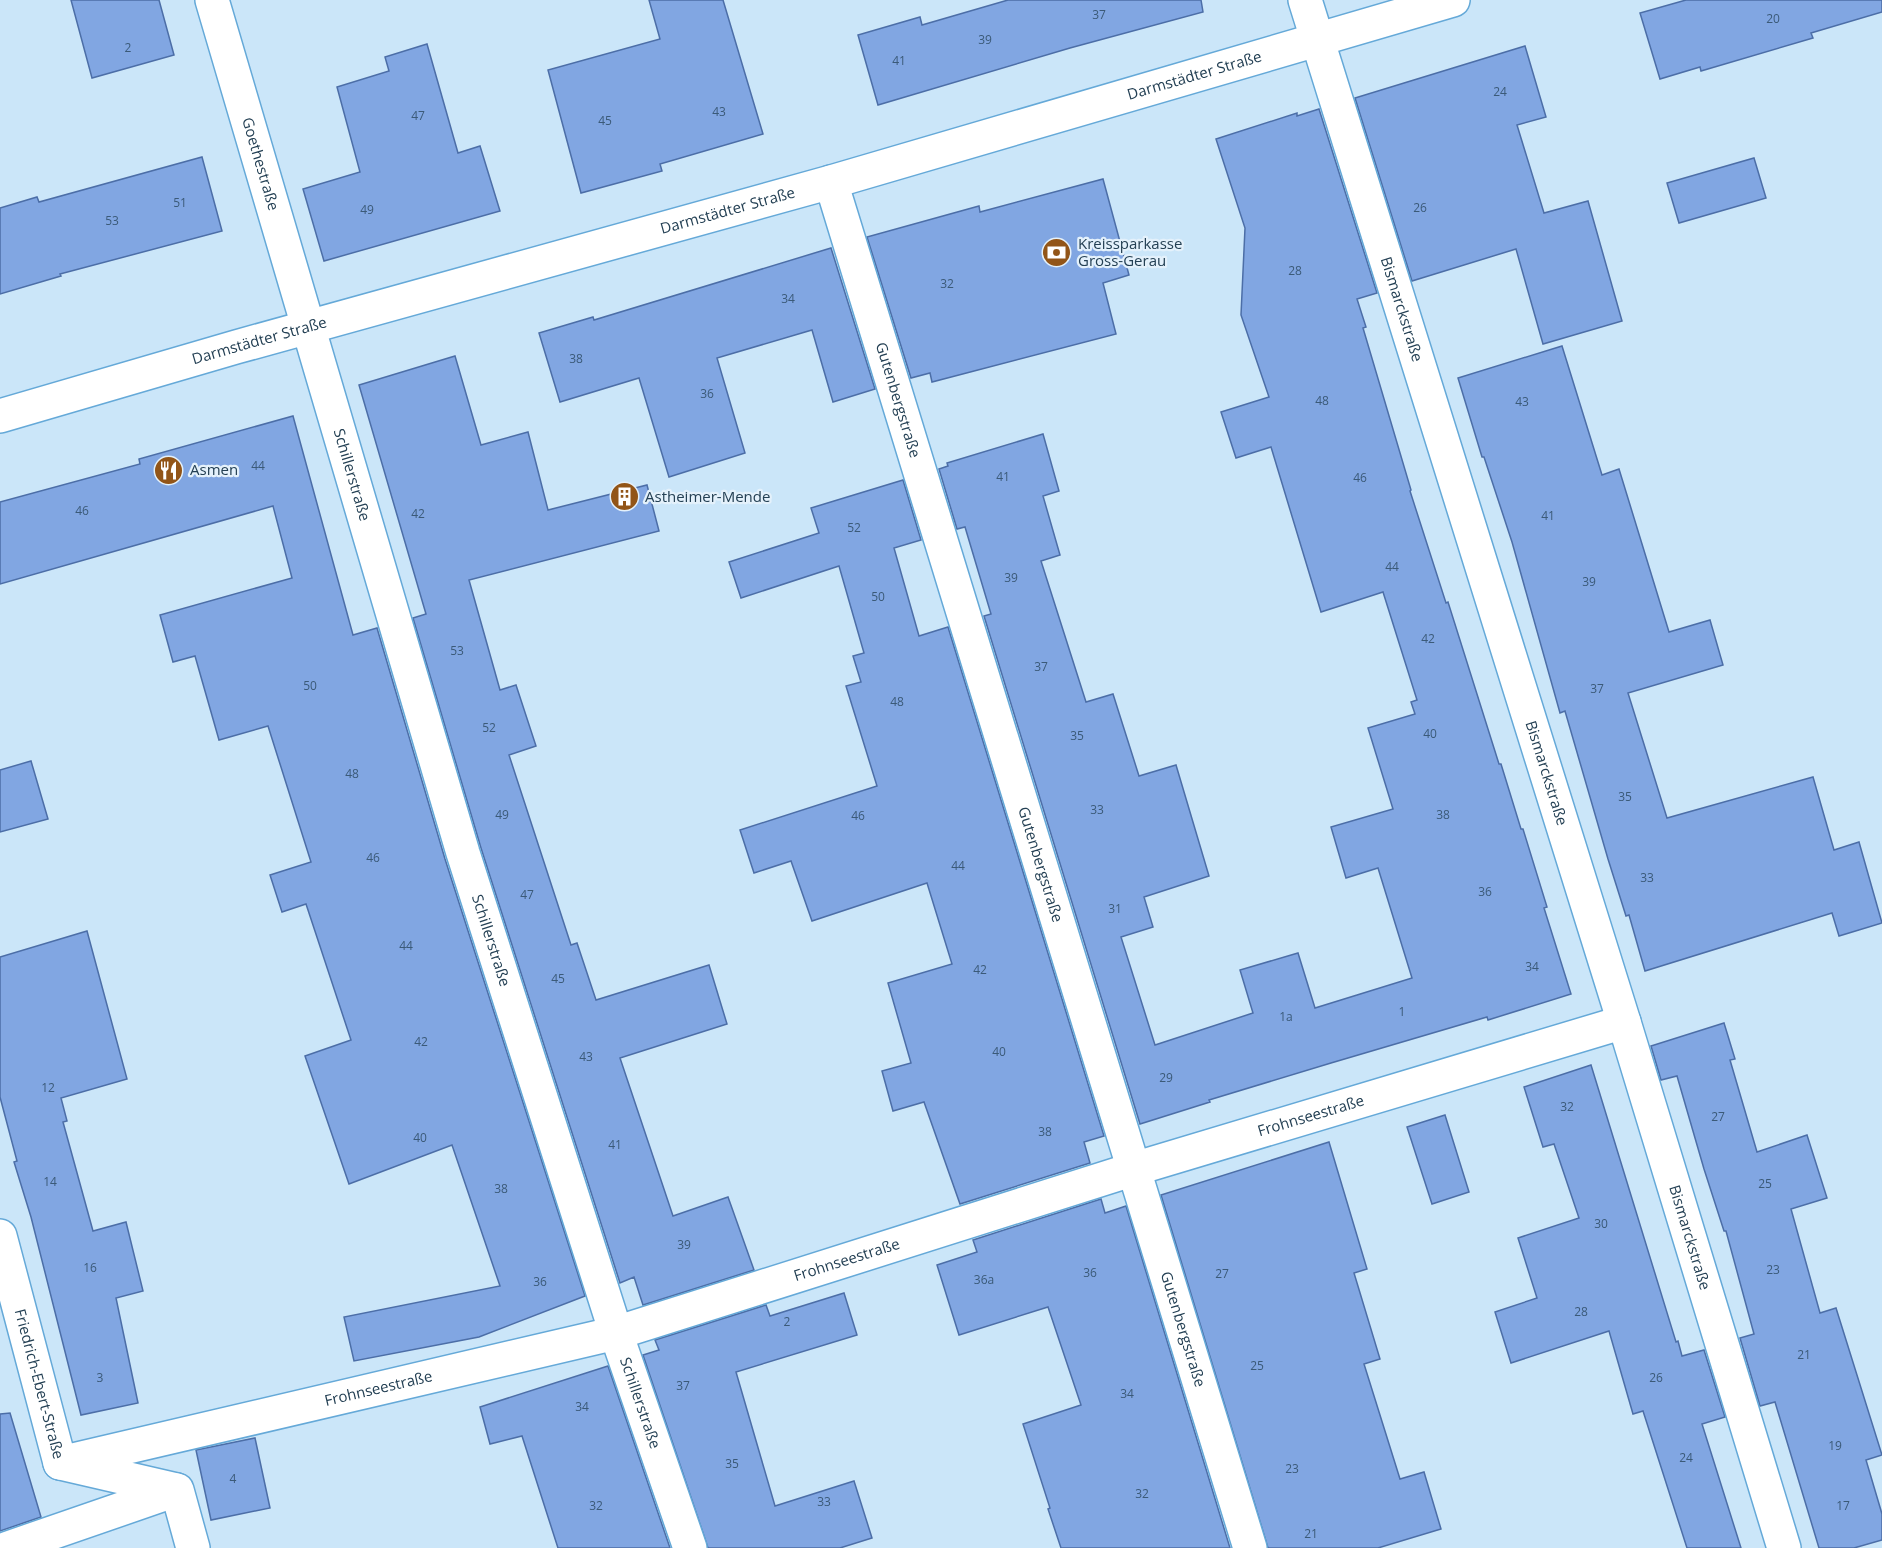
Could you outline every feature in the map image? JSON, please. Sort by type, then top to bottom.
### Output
[{"type":"street","name":"Goethestraße","points":[[212,0],[308,327]]},
{"type":"street","name":"Bismarckstraße","points":[[1305,0],[1624,1022],[1784,1548]]},
{"type":"street","name":"Darmstädter Straße","points":[[0,416],[308,327],[831,182],[1453,0]]},
{"type":"street","name":"Gutenbergstraße","points":[[831,182],[1250,1548]]},
{"type":"street","name":"Schillerstraße","points":[[308,327],[463,854],[616,1333],[690,1548]]},
{"type":"street","name":"Frohnseestraße","points":[[60,1463],[616,1333],[1134,1169],[1624,1022]]},
{"type":"street","name":"Friedrich-Ebert-Straße","points":[[0,1236],[60,1463],[177,1490]]},
{"type":"street","points":[[8,1548],[177,1490],[193,1548]]},
{"type":"building","points":[[71,0],[159,0],[174,55],[92,78]]},
{"type":"building","points":[[649,0],[723,0],[763,134],[660,164],[662,171],[581,193],[548,70],[660,39]]},
{"type":"building","points":[[1008,0],[1201,0],[1203,12],[1070,48],[878,105],[858,35],[920,17],[922,25]]},
{"type":"building","points":[[1686,0],[1882,0],[1882,12],[1811,33],[1813,38],[1701,71],[1700,67],[1660,79],[1640,13]]},
{"type":"building","points":[[427,44],[458,153],[480,146],[500,211],[324,261],[303,189],[360,172],[337,87],[389,71],[385,57]]},
{"type":"building","points":[[1525,46],[1546,117],[1517,125],[1544,213],[1588,201],[1622,321],[1543,344],[1516,249],[1412,281],[1355,98]]},
{"type":"building","points":[[1319,109],[1377,293],[1357,299],[1366,327],[1363,328],[1410,491],[1499,764],[1501,764],[1521,829],[1523,829],[1547,907],[1544,908],[1571,994],[1488,1020],[1487,1017],[1331,1063],[1209,1100],[1210,1102],[1140,1124],[984,616],[991,614],[965,527],[957,529],[939,469],[948,466],[947,463],[1043,434],[1059,491],[1043,496],[1060,555],[1041,561],[1086,702],[1113,694],[1139,776],[1176,765],[1209,876],[1144,897],[1153,927],[1121,937],[1155,1045],[1253,1013],[1240,970],[1298,953],[1315,1008],[1412,978],[1378,868],[1346,878],[1331,827],[1393,809],[1368,728],[1415,714],[1411,702],[1417,700],[1383,592],[1321,612],[1271,447],[1236,458],[1221,412],[1269,397],[1241,315],[1245,228],[1216,139],[1297,113],[1297,116]]},
{"type":"building","points":[[202,157],[222,231],[60,274],[61,276],[0,294],[0,208],[37,197],[39,202]]},
{"type":"building","points":[[1754,158],[1766,198],[1679,223],[1667,183]]},
{"type":"building","points":[[1103,179],[1129,275],[1103,283],[1116,334],[932,382],[930,373],[911,378],[867,237],[979,206],[980,212]]},
{"type":"building","points":[[831,248],[875,389],[833,402],[812,330],[717,358],[745,453],[669,477],[639,378],[560,402],[539,333],[593,317],[594,320]]},
{"type":"building","points":[[1562,346],[1602,475],[1619,469],[1669,632],[1710,620],[1723,665],[1628,693],[1667,818],[1813,777],[1834,850],[1859,842],[1882,923],[1839,936],[1832,913],[1645,971],[1629,915],[1626,916],[1608,859],[1565,711],[1560,713],[1512,542],[1484,457],[1482,457],[1458,378]]},
{"type":"building","points":[[455,356],[481,445],[528,432],[548,510],[647,485],[659,531],[469,580],[500,690],[516,685],[536,746],[509,755],[571,945],[577,943],[596,1000],[709,965],[727,1024],[620,1058],[673,1216],[728,1197],[754,1270],[643,1305],[634,1277],[620,1283],[481,848],[413,618],[426,614],[359,385]]},
{"type":"building","points":[[293,416],[353,635],[377,628],[445,859],[585,1296],[479,1337],[354,1361],[344,1317],[500,1286],[452,1145],[349,1184],[305,1056],[351,1040],[306,904],[282,912],[270,875],[311,862],[268,726],[219,740],[195,656],[173,662],[160,615],[292,578],[273,506],[0,584],[0,502],[140,464],[139,459]]},
{"type":"building","points":[[903,480],[921,540],[894,548],[919,636],[948,627],[1104,1136],[1084,1142],[1090,1163],[960,1204],[924,1102],[893,1111],[882,1071],[911,1063],[888,983],[952,964],[927,883],[812,921],[791,861],[754,873],[740,830],[877,786],[846,686],[861,682],[853,656],[864,653],[839,566],[741,598],[729,562],[819,533],[811,508]]},
{"type":"building","points":[[31,761],[48,819],[0,832],[0,770]]},
{"type":"building","points":[[87,931],[127,1079],[61,1098],[67,1121],[63,1122],[93,1231],[126,1222],[143,1291],[116,1298],[138,1403],[81,1415],[31,1217],[14,1162],[17,1161],[0,1097],[0,957]]},
{"type":"building","points":[[1724,1023],[1735,1059],[1730,1060],[1757,1152],[1807,1135],[1827,1198],[1791,1209],[1820,1313],[1836,1308],[1882,1455],[1866,1460],[1882,1514],[1882,1540],[1854,1548],[1819,1548],[1775,1402],[1760,1406],[1740,1338],[1754,1334],[1726,1231],[1724,1231],[1704,1169],[1677,1076],[1661,1080],[1651,1046]]},
{"type":"building","points":[[1591,1065],[1676,1342],[1678,1341],[1682,1356],[1704,1350],[1725,1417],[1702,1424],[1741,1548],[1687,1548],[1643,1411],[1633,1414],[1609,1331],[1511,1363],[1495,1312],[1537,1298],[1518,1238],[1579,1218],[1554,1144],[1543,1147],[1524,1087]]},
{"type":"building","points":[[1445,1115],[1469,1192],[1432,1204],[1407,1127]]},
{"type":"building","points":[[1329,1142],[1367,1269],[1354,1273],[1380,1359],[1364,1364],[1400,1479],[1424,1472],[1441,1529],[1378,1548],[1268,1548],[1161,1195]]},
{"type":"building","points":[[1101,1199],[1105,1213],[1126,1206],[1230,1548],[1061,1548],[1023,1424],[1081,1405],[1048,1307],[959,1335],[937,1265],[977,1252],[973,1240]]},
{"type":"building","points":[[844,1293],[857,1335],[736,1372],[775,1506],[854,1481],[872,1538],[840,1548],[708,1548],[643,1355],[659,1350],[655,1340],[766,1305],[770,1316]]},
{"type":"building","points":[[608,1366],[670,1548],[558,1548],[522,1436],[490,1444],[480,1407]]},
{"type":"building","points":[[10,1413],[41,1517],[0,1531],[0,1414]]},
{"type":"building","points":[[255,1438],[270,1508],[211,1520],[196,1450]]},
{"type":"place","name":"Kreissparkasse Gross-Gerau","points":[[1057,253]]},
{"type":"place","name":"Asmen","points":[[169,470]]},
{"type":"place","name":"Astheimer-Mende","points":[[624,497]]}]
